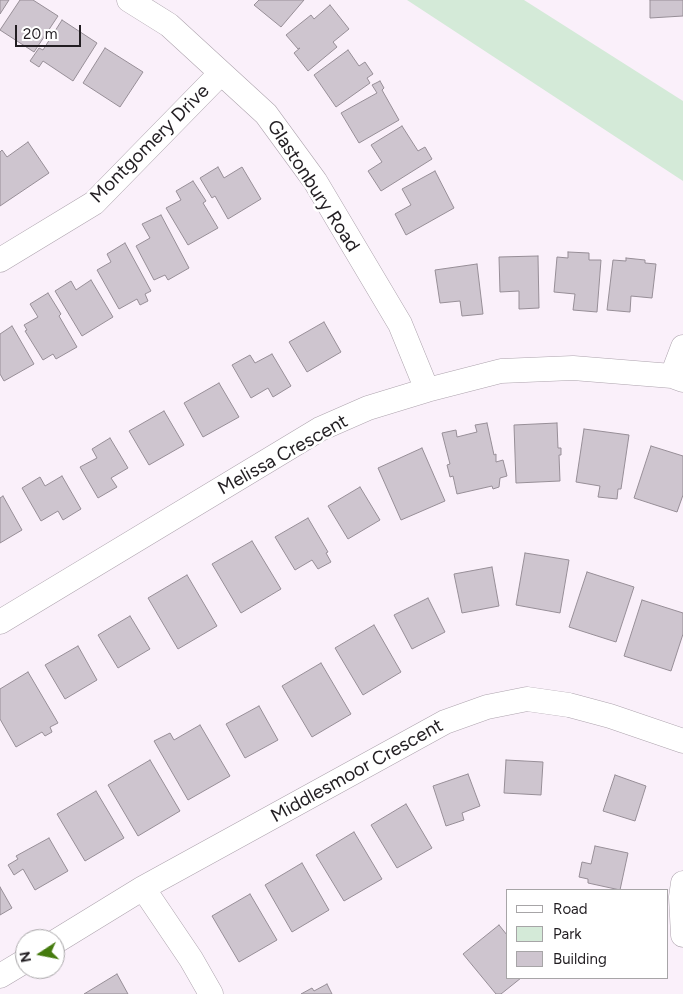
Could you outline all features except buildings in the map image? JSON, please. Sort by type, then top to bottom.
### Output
[{"type":"street","name":"Glastonbury Road","points":[[129,0],[169,25],[266,114],[315,181],[400,324],[428,390]]},
{"type":"street","name":"Montgomery Drive","points":[[0,260],[94,203],[221,73]]},
{"type":"street","points":[[678,378],[683,347]]},
{"type":"street","name":"Melissa Crescent","points":[[0,622],[320,429],[368,408],[501,370],[573,368],[678,378]]},
{"type":"street","name":"Middlesmoor Crescent","points":[[65,936],[143,888],[445,722],[487,707],[528,699],[569,705],[610,716],[683,741]]},
{"type":"street","points":[[683,883],[681,897],[683,935]]},
{"type":"street","points":[[143,888],[191,958],[211,994]]},
{"type":"street","points":[[0,976],[15,967]]},
{"type":"green space","points":[[407,0],[524,0],[683,101],[683,181]]}]
